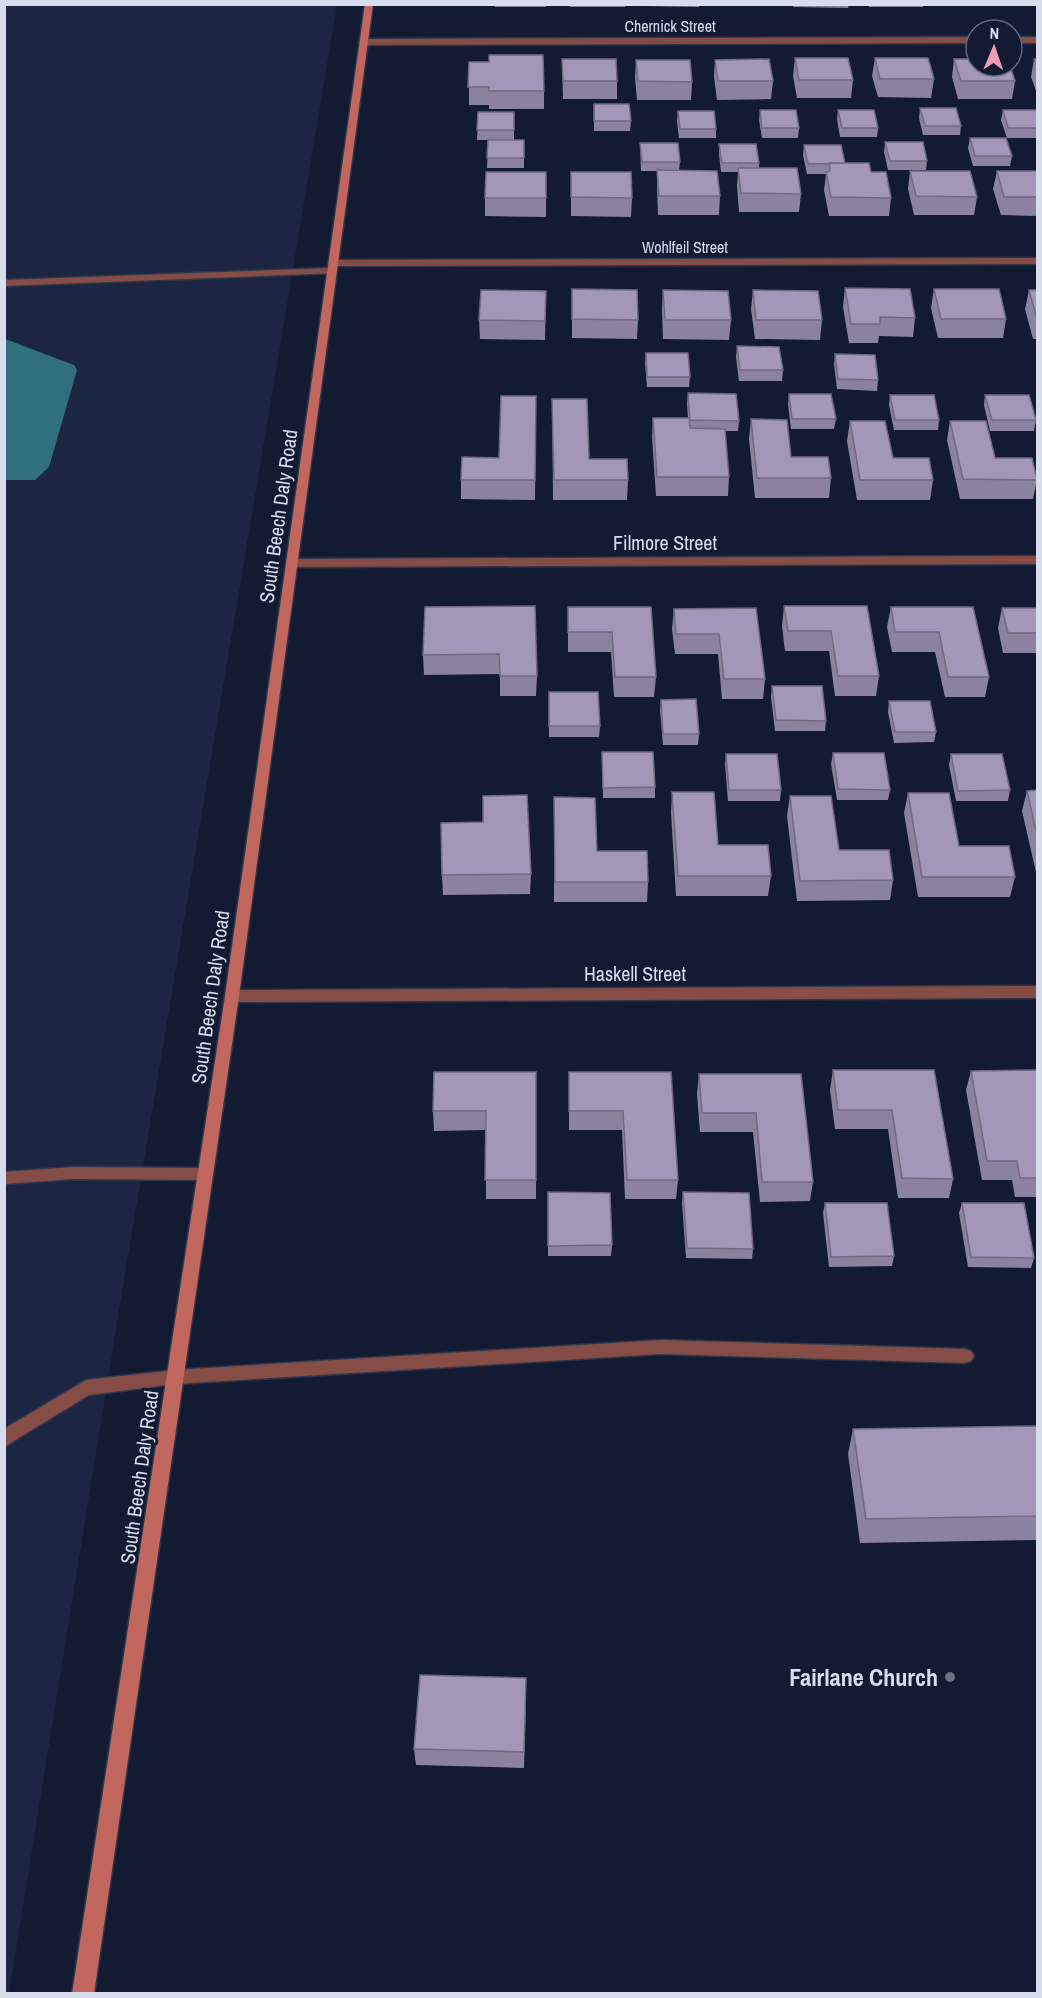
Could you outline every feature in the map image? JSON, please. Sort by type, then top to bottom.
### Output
[{"type":"street","name":"South Beech Daly Road","points":[[83,1994],[232,996],[369,4]]},
{"type":"street","name":"Chernick Street","points":[[364,42],[964,40]]},
{"type":"street","name":"Wohlfeil Street","points":[[4,283],[333,267],[1038,261]]},
{"type":"street","name":"Filmore Street","points":[[292,563],[1038,560]]},
{"type":"street","name":"Haskell Street","points":[[232,996],[1038,992]]},
{"type":"street","points":[[4,1178],[74,1173],[205,1174]]},
{"type":"street","points":[[4,1439],[86,1388],[175,1377],[661,1347],[965,1356]]},
{"type":"shaded area","points":[[5,5],[337,5],[121,1298],[9,1993],[5,1994]]},
{"type":"shaded area","points":[[5,339],[74,365],[77,370],[49,467],[35,480],[5,480]]},
{"type":"building","points":[[489,55],[543,55],[544,91],[489,91],[489,87],[468,87],[469,62],[489,62]]},
{"type":"building","points":[[795,58],[848,58],[853,80],[799,80]]},
{"type":"building","points":[[875,58],[928,58],[934,79],[880,79]]},
{"type":"building","points":[[562,59],[616,59],[617,81],[563,81]]},
{"type":"building","points":[[769,59],[773,81],[718,81],[715,60]]},
{"type":"building","points":[[954,59],[964,59],[964,78],[1014,78],[1015,81],[961,81]]},
{"type":"building","points":[[636,60],[690,60],[692,82],[638,81]]},
{"type":"building","points":[[594,104],[629,104],[631,121],[594,121]]},
{"type":"building","points":[[920,108],[956,108],[961,126],[925,126]]},
{"type":"building","points":[[760,110],[796,110],[799,128],[762,128]]},
{"type":"building","points":[[838,110],[874,110],[878,128],[842,128]]},
{"type":"building","points":[[1003,110],[1038,110],[1038,128],[1008,128]]},
{"type":"building","points":[[678,111],[714,111],[716,129],[680,129]]},
{"type":"building","points":[[478,112],[514,112],[514,130],[477,130]]},
{"type":"building","points":[[970,138],[1006,138],[1012,156],[975,156]]},
{"type":"building","points":[[488,140],[524,140],[524,158],[487,158]]},
{"type":"building","points":[[885,142],[923,142],[927,161],[890,161]]},
{"type":"building","points":[[640,143],[678,143],[680,162],[642,162]]},
{"type":"building","points":[[719,144],[756,144],[759,163],[722,163]]},
{"type":"building","points":[[804,145],[841,145],[845,163],[808,164]]},
{"type":"building","points":[[829,163],[869,163],[871,172],[886,172],[891,198],[831,197],[826,172],[830,171]]},
{"type":"building","points":[[738,168],[797,168],[801,194],[741,193]]},
{"type":"building","points":[[657,170],[717,171],[720,196],[659,196]]},
{"type":"building","points":[[910,171],[970,171],[977,197],[916,196]]},
{"type":"building","points":[[997,171],[1038,171],[1038,197],[1004,197]]},
{"type":"building","points":[[486,172],[546,172],[546,198],[485,198]]},
{"type":"building","points":[[571,172],[631,172],[632,198],[571,197]]},
{"type":"building","points":[[845,288],[910,289],[915,318],[880,317],[880,324],[851,324]]},
{"type":"building","points":[[572,289],[637,290],[638,320],[572,319]]},
{"type":"building","points":[[934,289],[999,289],[1006,319],[941,319]]},
{"type":"building","points":[[481,290],[546,291],[545,321],[479,320]]},
{"type":"building","points":[[663,290],[728,291],[731,320],[665,320]]},
{"type":"building","points":[[753,290],[818,291],[822,320],[756,320]]},
{"type":"building","points":[[1029,290],[1038,290],[1038,319],[1037,319]]},
{"type":"building","points":[[737,346],[779,347],[783,370],[740,370]]},
{"type":"building","points":[[646,353],[688,353],[690,377],[647,377]]},
{"type":"building","points":[[835,354],[875,355],[878,380],[838,379]]},
{"type":"building","points":[[688,393],[736,394],[739,421],[690,420]]},
{"type":"building","points":[[789,394],[831,394],[836,419],[792,419]]},
{"type":"building","points":[[890,395],[934,395],[939,420],[895,420]]},
{"type":"building","points":[[985,395],[1029,395],[1036,420],[992,420]]},
{"type":"building","points":[[501,396],[536,396],[535,480],[461,480],[462,457],[499,458]]},
{"type":"building","points":[[552,399],[587,399],[589,459],[627,459],[628,480],[554,480]]},
{"type":"building","points":[[653,418],[689,418],[690,428],[725,429],[729,477],[657,477]]},
{"type":"building","points":[[751,419],[787,420],[791,457],[828,457],[831,478],[757,478]]},
{"type":"building","points":[[850,421],[885,421],[893,458],[929,458],[933,480],[860,480]]},
{"type":"building","points":[[950,421],[986,421],[995,458],[1032,458],[1037,480],[963,479]]},
{"type":"building","points":[[535,606],[537,676],[500,676],[499,654],[423,655],[425,607]]},
{"type":"building","points":[[784,606],[867,606],[879,676],[838,676],[831,631],[788,631]]},
{"type":"building","points":[[568,607],[651,607],[656,677],[615,677],[612,632],[568,632]]},
{"type":"building","points":[[891,607],[973,607],[989,677],[948,677],[939,632],[895,632]]},
{"type":"building","points":[[756,608],[765,679],[724,679],[719,634],[676,634],[674,609]]},
{"type":"building","points":[[1002,608],[1038,608],[1038,633],[1008,633]]},
{"type":"building","points":[[772,686],[822,686],[826,721],[776,720]]},
{"type":"building","points":[[549,692],[598,692],[600,726],[549,726]]},
{"type":"building","points":[[696,699],[699,734],[663,734],[661,700]]},
{"type":"building","points":[[889,701],[930,701],[936,732],[895,732]]},
{"type":"building","points":[[602,752],[653,752],[655,787],[603,788]]},
{"type":"building","points":[[833,753],[884,753],[890,790],[838,789]]},
{"type":"building","points":[[726,754],[777,754],[781,790],[729,790]]},
{"type":"building","points":[[951,754],[1002,754],[1010,790],[958,791]]},
{"type":"building","points":[[1038,790],[1038,839],[1027,791]]},
{"type":"building","points":[[672,792],[714,792],[718,845],[768,845],[771,876],[678,876]]},
{"type":"building","points":[[908,793],[949,793],[959,846],[1009,846],[1015,877],[922,877]]},
{"type":"building","points":[[527,795],[531,874],[442,875],[441,823],[483,822],[483,796]]},
{"type":"building","points":[[790,796],[831,796],[839,850],[889,850],[893,880],[800,881]]},
{"type":"building","points":[[554,797],[595,798],[597,851],[647,851],[648,882],[555,882]]},
{"type":"building","points":[[833,1070],[934,1070],[953,1179],[902,1178],[892,1110],[838,1110]]},
{"type":"building","points":[[1038,1070],[1038,1178],[1020,1178],[1017,1161],[987,1161],[971,1071]]},
{"type":"building","points":[[434,1072],[536,1072],[536,1180],[485,1180],[486,1111],[433,1111]]},
{"type":"building","points":[[569,1072],[671,1072],[678,1180],[627,1180],[623,1111],[569,1111]]},
{"type":"building","points":[[699,1074],[801,1074],[813,1182],[762,1182],[756,1113],[702,1113]]},
{"type":"building","points":[[548,1192],[610,1193],[612,1245],[548,1246]]},
{"type":"building","points":[[683,1192],[749,1193],[753,1249],[687,1248]]},
{"type":"building","points":[[825,1203],[887,1203],[894,1256],[831,1257]]},
{"type":"building","points":[[962,1203],[1024,1203],[1034,1258],[971,1257]]},
{"type":"building","points":[[1038,1426],[1038,1516],[866,1519],[853,1429]]},
{"type":"building","points":[[420,1675],[526,1678],[524,1752],[414,1749]]},
{"type":"place","name":"Fairlane Church","points":[[950,1677]]}]
